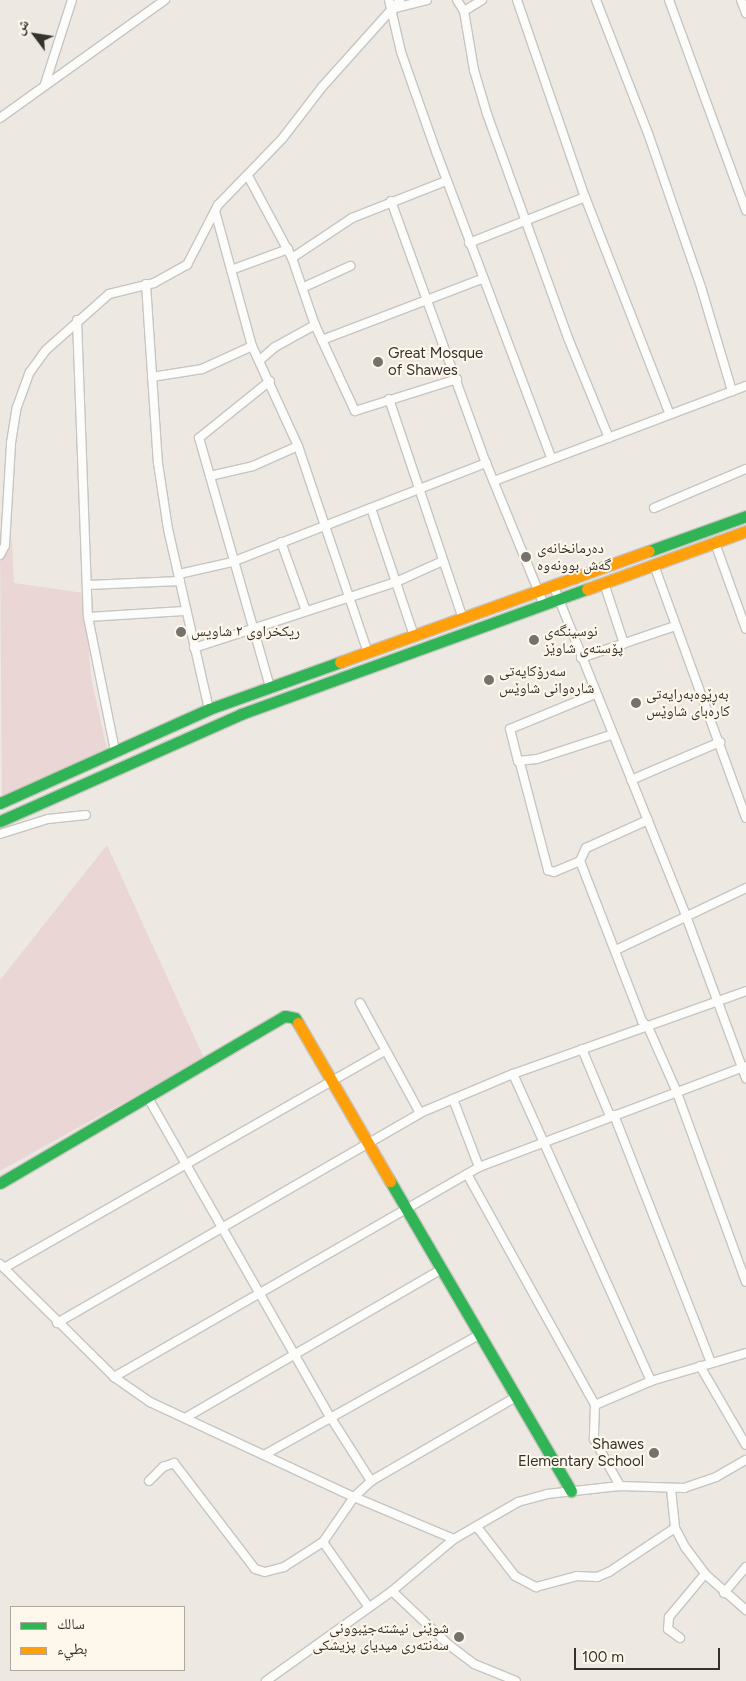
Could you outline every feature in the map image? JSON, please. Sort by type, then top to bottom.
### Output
[{"type":"street","points":[[45,84],[72,0]]},
{"type":"street","points":[[0,118],[165,0]]},
{"type":"street","points":[[389,0],[401,52],[446,181],[550,458]]},
{"type":"street","points":[[0,555],[6,545],[8,474],[17,407],[30,372],[46,350],[77,320],[109,294],[146,284],[187,265],[215,211],[248,176],[400,0]]},
{"type":"street","points":[[391,10],[427,0]]},
{"type":"street","points":[[457,0],[464,10],[476,79],[526,221],[609,438]]},
{"type":"street","points":[[464,10],[482,0]]},
{"type":"street","points":[[517,0],[585,197],[669,413]]},
{"type":"street","points":[[596,0],[649,136],[701,287],[732,391]]},
{"type":"street","points":[[668,0],[746,210]]},
{"type":"street","points":[[741,0],[746,13]]},
{"type":"street","points":[[248,176],[288,249],[304,287],[315,325],[355,411],[457,379]]},
{"type":"street","points":[[292,258],[352,218],[391,201],[446,181]]},
{"type":"street","points":[[469,243],[585,197]]},
{"type":"street","points":[[391,201],[486,463],[544,605]]},
{"type":"street","points":[[215,211],[252,346],[270,381],[298,446],[368,653]]},
{"type":"street","points":[[231,270],[288,249]]},
{"type":"street","points":[[304,287],[350,266]]},
{"type":"street","points":[[322,340],[428,302],[482,279]]},
{"type":"street","points":[[146,284],[158,463],[168,529],[179,577],[184,611],[209,709]]},
{"type":"street","points":[[77,320],[88,617],[115,751]]},
{"type":"street","points":[[260,360],[275,347],[315,325]]},
{"type":"street","points":[[152,377],[202,369],[252,346]]},
{"type":"street","points":[[270,381],[199,438],[232,562],[270,687]]},
{"type":"street","points":[[494,480],[609,438],[669,413],[746,386]]},
{"type":"street","points":[[389,399],[463,619]]},
{"type":"street","points":[[210,476],[253,466],[298,446]]},
{"type":"street","points":[[88,585],[179,577],[232,562],[486,463]]},
{"type":"street","points":[[654,508],[746,469]]},
{"type":"street","points":[[371,508],[414,636]]},
{"type":"street","points":[[0,801],[209,709],[539,593],[746,516]]},
{"type":"street","points":[[0,821],[156,749],[241,714],[746,532]]},
{"type":"street","points":[[281,542],[306,611]]},
{"type":"street","points":[[715,543],[746,629]]},
{"type":"street","points":[[194,648],[306,611],[349,599],[396,582],[443,561]]},
{"type":"street","points":[[654,565],[675,626],[720,742],[746,818]]},
{"type":"street","points":[[604,583],[624,644]]},
{"type":"street","points":[[554,587],[611,736],[648,820],[686,916],[717,1001],[744,1066],[746,1078]]},
{"type":"street","points":[[88,617],[184,611]]},
{"type":"street","points":[[581,658],[675,626]]},
{"type":"street","points":[[580,862],[554,872],[548,870],[510,729],[595,694]]},
{"type":"street","points":[[150,735],[156,749]]},
{"type":"street","points":[[520,763],[611,736]]},
{"type":"street","points":[[630,780],[720,742]]},
{"type":"street","points":[[0,834],[48,819],[86,815]]},
{"type":"street","points":[[648,820],[586,848],[580,862],[616,950],[642,1021],[648,1027],[676,1090],[746,1282]]},
{"type":"street","points":[[616,950],[746,888]]},
{"type":"street","points":[[57,1323],[223,1226],[370,1144],[420,1113],[513,1074],[746,991]]},
{"type":"street","points":[[360,1003],[420,1113]]},
{"type":"street","points":[[0,1183],[285,1016],[296,1018],[571,1491]]},
{"type":"street","points":[[582,1049],[612,1116],[711,1362]]},
{"type":"street","points":[[385,1051],[187,1164],[2,1266],[57,1323],[114,1377],[150,1402],[354,1498],[454,1538]]},
{"type":"street","points":[[114,1377],[258,1291],[479,1167],[542,1140],[612,1116],[676,1090],[744,1066]]},
{"type":"street","points":[[513,1074],[651,1381]]},
{"type":"street","points":[[147,1096],[331,1418],[371,1481]]},
{"type":"street","points":[[453,1099],[479,1167]]},
{"type":"street","points":[[467,1174],[595,1405],[594,1439],[620,1486]]},
{"type":"street","points":[[185,1418],[442,1269]]},
{"type":"street","points":[[264,1455],[479,1335]]},
{"type":"street","points":[[595,1405],[651,1381],[746,1353]]},
{"type":"street","points":[[700,1366],[746,1445]]},
{"type":"street","points":[[149,1481],[162,1467],[174,1463],[254,1569],[265,1572],[284,1567],[323,1542],[354,1498],[371,1481],[516,1397]]},
{"type":"street","points":[[266,1681],[368,1606],[392,1591],[454,1538],[477,1527],[518,1502],[571,1491],[620,1486],[684,1488],[716,1477],[746,1460]]},
{"type":"street","points":[[671,1489],[675,1528],[705,1574],[746,1610]]},
{"type":"street","points":[[477,1527],[515,1576],[536,1588],[577,1576],[598,1577],[609,1572],[675,1528]]},
{"type":"street","points":[[323,1542],[368,1606]]},
{"type":"street","points":[[724,1592],[746,1566]]},
{"type":"street","points":[[680,1638],[668,1629],[669,1618],[705,1574]]},
{"type":"street","points":[[392,1591],[449,1645],[474,1664],[516,1681]]},
{"type":"shaded area","points":[[0,539],[12,543],[14,583],[84,593],[91,677],[108,754],[2,802]]},
{"type":"shaded area","points":[[107,845],[204,1058],[0,1171],[0,980]]},
{"type":"traffic: fast","points":[[649,551],[746,516]]},
{"type":"traffic: fast","points":[[0,821],[241,714],[587,589]]},
{"type":"traffic: fast","points":[[0,803],[209,709],[340,662]]},
{"type":"traffic: fast","points":[[0,1183],[285,1016],[295,1018],[298,1023]]},
{"type":"traffic: fast","points":[[390,1181],[571,1491]]},
{"type":"traffic: slow","points":[[587,589],[746,531]]},
{"type":"traffic: slow","points":[[340,662],[649,551]]},
{"type":"traffic: slow","points":[[298,1023],[390,1181]]},
{"type":"place","name":"Great Mosque of Shawes","points":[[378,362]]},
{"type":"place","name":"دەرمانخانەی گەش بوونەوە","points":[[526,557]]},
{"type":"place","name":"ريكخراوى ۲ شاويس","points":[[181,632]]},
{"type":"place","name":"نوسینگەی پۆستەی شاوێز","points":[[534,640]]},
{"type":"place","name":"سەرۆکایەتی شارەوانی شاوێس","points":[[489,680]]},
{"type":"place","name":"بەڕێوەبەرایەتی کارەبای شاوێس","points":[[636,703]]},
{"type":"place","name":"Shawes Elementary School","points":[[654,1453]]},
{"type":"place","name":"شوێنی نیشتەجێبوونی سەنتەری میدیای پزیشکی","points":[[459,1637]]}]
